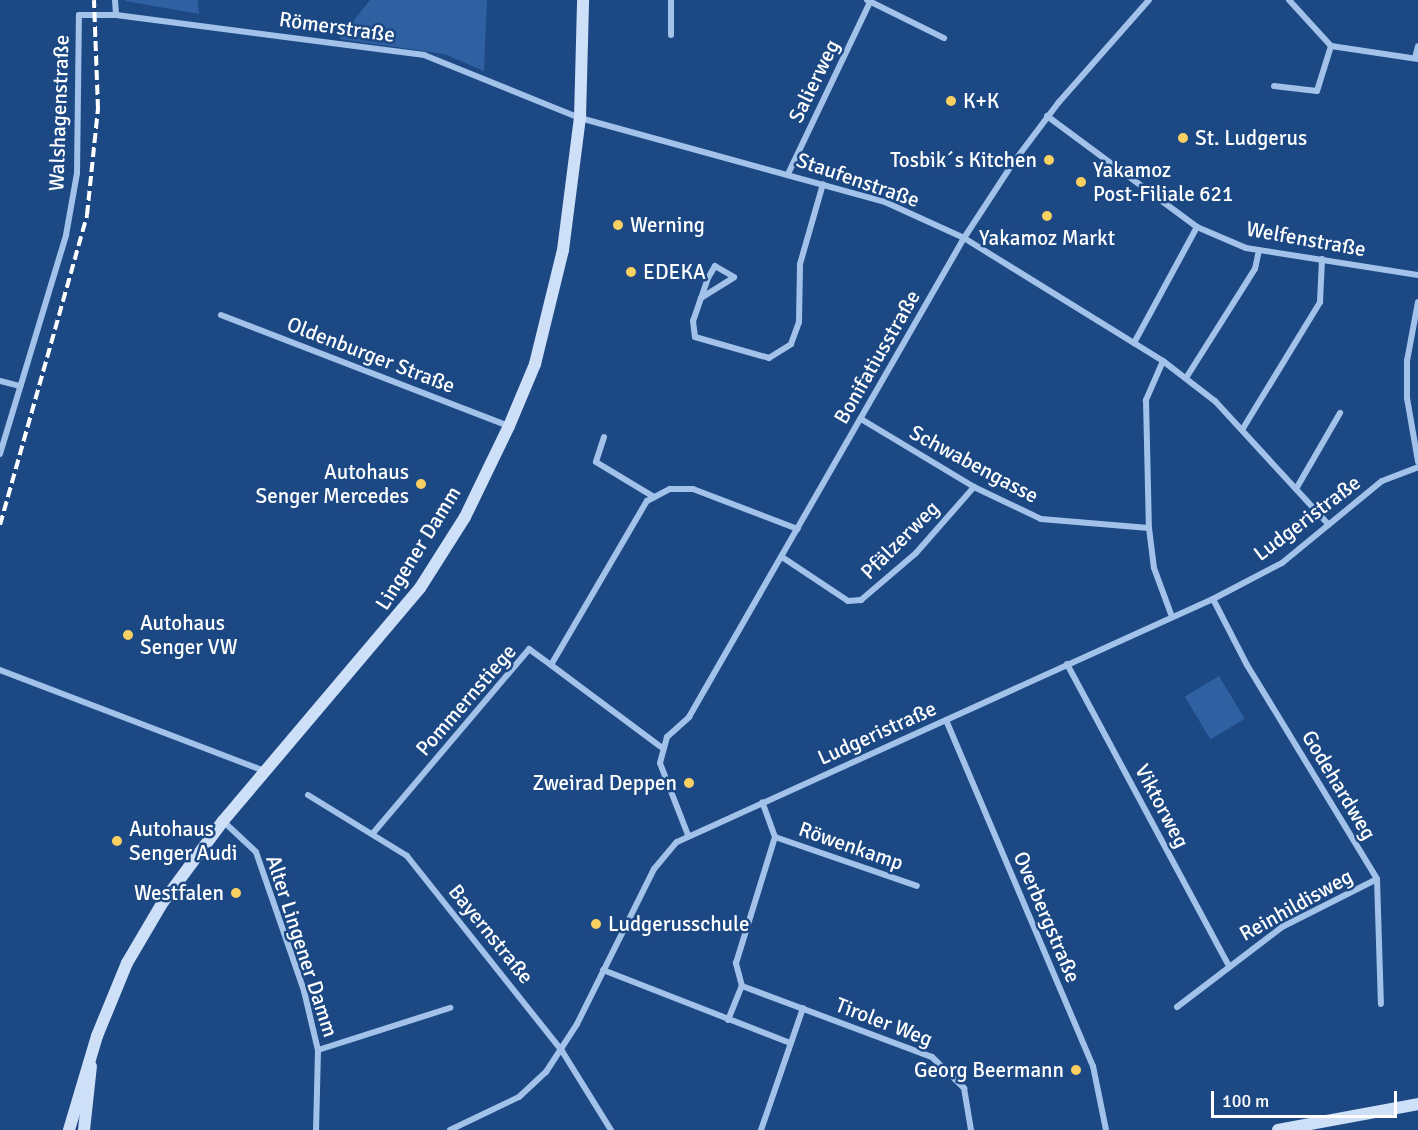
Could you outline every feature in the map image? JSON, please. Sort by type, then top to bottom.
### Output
[{"type":"main road","name":"Lingener Damm","points":[[69,1130],[97,1036],[127,963],[157,912],[223,821],[420,588],[465,517],[509,426],[550,315],[580,117],[583,0]]},
{"type":"main road","name":"Lingener Damm","points":[[84,1130],[97,1036]]},
{"type":"main road","points":[[1278,1130],[1418,1104]]},
{"type":"street","points":[[115,0],[116,15]]},
{"type":"street","points":[[671,0],[671,35]]},
{"type":"street","name":"Salierweg","points":[[788,174],[869,0],[944,38]]},
{"type":"street","name":"Bonifatiusstraße","points":[[662,747],[689,717],[964,238],[1047,116],[1149,0]]},
{"type":"street","points":[[1289,0],[1331,46],[1416,59],[1418,46]]},
{"type":"street","name":"Römerstraße","points":[[79,15],[116,15],[424,56],[580,117]]},
{"type":"street","name":"Walshagenstraße","points":[[0,454],[66,235],[77,173],[79,15]]},
{"type":"street","points":[[1274,86],[1317,91],[1331,46]]},
{"type":"street","name":"Welfenstraße","points":[[1047,116],[1197,227],[1259,250],[1418,275]]},
{"type":"street","name":"Staufenstraße","points":[[580,117],[885,202],[964,238],[1163,361],[1186,378],[1242,430],[1329,525]]},
{"type":"street","points":[[701,298],[734,277],[715,267],[701,298],[693,321],[695,337],[769,358],[791,344],[799,322],[800,264],[823,184]]},
{"type":"street","points":[[1134,343],[1197,227]]},
{"type":"street","points":[[1186,378],[1255,269],[1259,250]]},
{"type":"street","points":[[1242,430],[1320,302],[1322,259]]},
{"type":"street","points":[[1418,302],[1407,361],[1407,398],[1418,462]]},
{"type":"street","name":"Oldenburger Straße","points":[[220,315],[509,426]]},
{"type":"street","points":[[1163,361],[1146,400],[1149,528],[1154,568],[1172,617]]},
{"type":"street","points":[[0,381],[20,386]]},
{"type":"street","points":[[1296,489],[1340,413]]},
{"type":"street","name":"Schwabengasse","points":[[861,419],[974,487],[1041,519],[1078,526],[1149,528]]},
{"type":"street","points":[[604,437],[596,462],[654,497],[670,489],[693,489],[798,529]]},
{"type":"street","name":"Ludgeristraße","points":[[450,1130],[519,1097],[562,1051],[654,868],[667,850],[688,836],[1172,617],[1282,563],[1382,481],[1418,467]]},
{"type":"street","name":"Pfälzerweg","points":[[782,557],[848,601],[861,600],[916,553],[974,487]]},
{"type":"street","name":"Pommernstiege","points":[[374,832],[529,649],[551,665],[633,522],[654,497]]},
{"type":"street","name":"Godehardweg","points":[[1213,598],[1247,665],[1377,879],[1381,1004]]},
{"type":"street","name":"Viktorweg","points":[[1067,664],[1228,964]]},
{"type":"street","points":[[551,665],[662,747],[660,763],[688,836]]},
{"type":"street","points":[[0,670],[265,771]]},
{"type":"street","name":"Overbergstraße","points":[[946,720],[1093,1066],[1106,1130]]},
{"type":"street","name":"Bayernstraße","points":[[308,795],[374,832],[407,856],[562,1051],[611,1130]]},
{"type":"street","name":"Röwenkamp","points":[[742,986],[736,963],[775,837],[762,802]]},
{"type":"street","name":"Alter Lingener Damm","points":[[223,821],[256,852],[304,991],[318,1050],[316,1130]]},
{"type":"street","name":"Röwenkamp","points":[[775,837],[917,886]]},
{"type":"street","name":"Reinhildisweg","points":[[1177,1007],[1228,964],[1282,927],[1377,879]]},
{"type":"street","points":[[603,970],[790,1043]]},
{"type":"street","points":[[728,1020],[742,986]]},
{"type":"street","name":"Tiroler Weg","points":[[742,986],[932,1057],[964,1088],[971,1130]]},
{"type":"street","points":[[318,1050],[450,1008]]},
{"type":"street","points":[[761,1130],[802,1008]]},
{"type":"shaded area","points":[[198,0],[199,14],[125,1]]},
{"type":"shaded area","points":[[370,0],[487,0],[484,71],[444,54],[339,39]]},
{"type":"shaded area","points":[[1219,676],[1245,719],[1210,739],[1185,697]]},
{"type":"railway","points":[[0,525],[87,215],[98,109],[94,0]]},
{"type":"place","name":"K+K","points":[[951,101]]},
{"type":"place","name":"St. Ludgerus","points":[[1183,138]]},
{"type":"place","name":"Tosbik´s Kitchen","points":[[1049,160]]},
{"type":"place","name":"Yakamoz Post-Filiale 621","points":[[1081,182]]},
{"type":"place","name":"Yakamoz Markt","points":[[1047,216]]},
{"type":"place","name":"Werning","points":[[618,225]]},
{"type":"place","name":"EDEKA","points":[[631,272]]},
{"type":"place","name":"Autohaus Senger Mercedes","points":[[421,484]]},
{"type":"place","name":"Autohaus Senger VW","points":[[128,635]]},
{"type":"place","name":"Zweirad Deppen","points":[[689,783]]},
{"type":"place","name":"Autohaus Senger Audi","points":[[117,841]]},
{"type":"place","name":"Westfalen","points":[[236,893]]},
{"type":"place","name":"Ludgerusschule","points":[[596,924]]},
{"type":"place","name":"Georg Beermann","points":[[1076,1070]]}]
